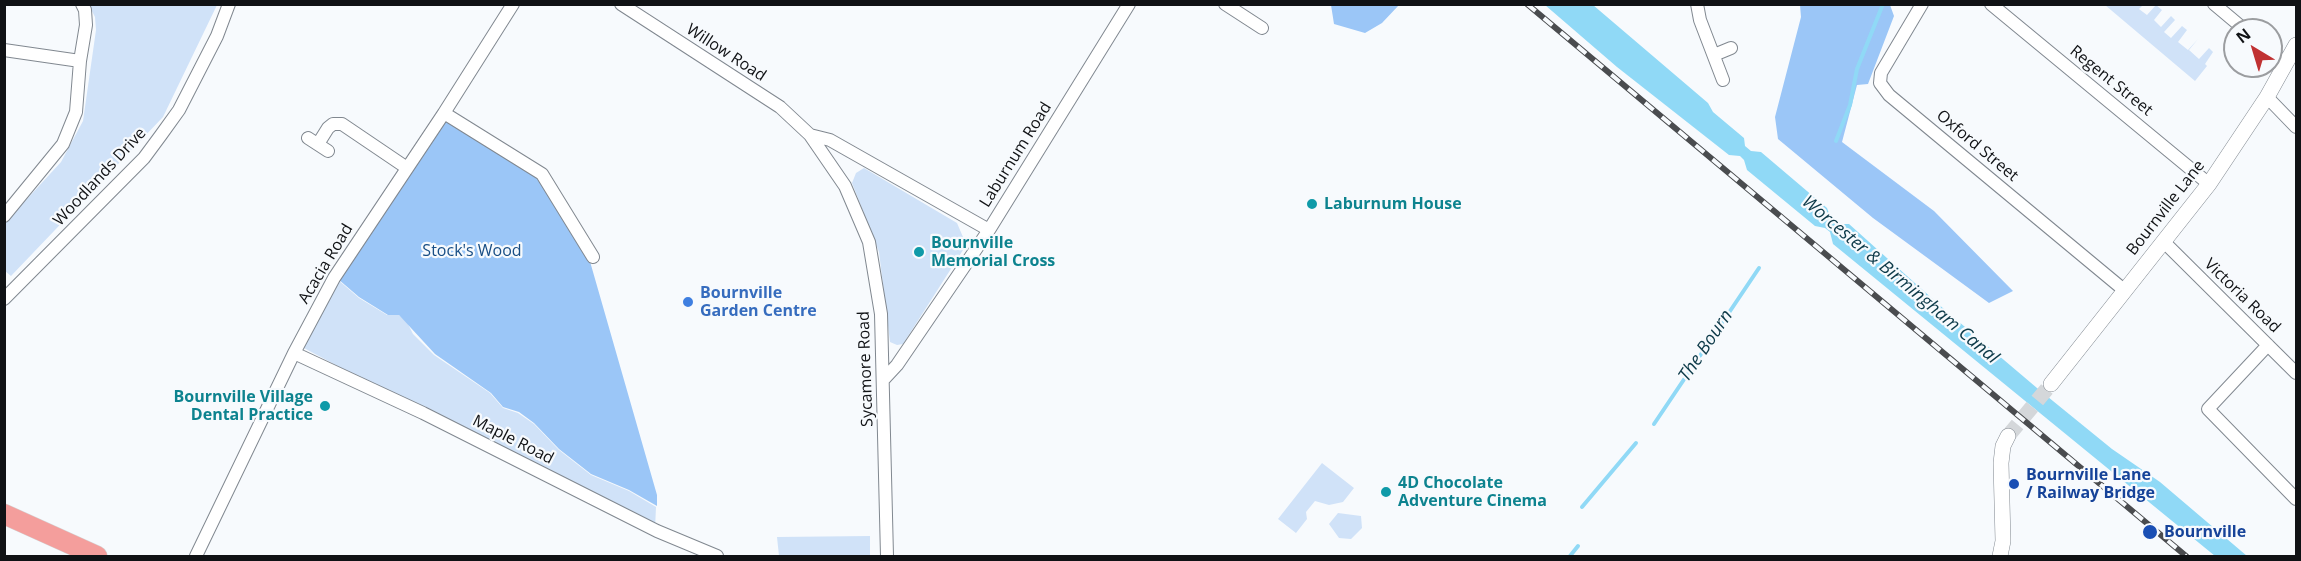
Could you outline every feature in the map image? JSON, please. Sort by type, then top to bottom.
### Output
[{"type":"highway","points":[[4,514],[97,556]]},
{"type":"street","points":[[4,216],[63,144],[76,112],[80,61],[86,25],[85,10],[82,4]]},
{"type":"street","name":"Woodlands Drive","points":[[6,294],[144,158],[179,110],[217,36],[229,4]]},
{"type":"street","name":"Acacia Road","points":[[196,556],[294,353],[334,278],[444,113],[513,4]]},
{"type":"street","name":"Willow Road","points":[[621,4],[780,107],[810,135],[845,186]]},
{"type":"street","name":"Laburnum Road","points":[[884,379],[897,365],[989,230],[1129,4]]},
{"type":"street","points":[[1225,4],[1262,28]]},
{"type":"street","points":[[1697,4],[1700,20],[1723,80]]},
{"type":"street","name":"Oxford Street","points":[[1922,4],[1881,73],[1880,83],[1889,94],[2124,290]]},
{"type":"street","name":"Regent Street","points":[[1991,4],[2210,183]]},
{"type":"street","points":[[2214,4],[2231,18]]},
{"type":"street","name":"Bournville Lane","points":[[2051,384],[2210,183],[2267,98],[2296,45]]},
{"type":"street","points":[[1714,56],[1731,48]]},
{"type":"street","points":[[4,50],[80,61]]},
{"type":"street","points":[[2267,98],[2296,127]]},
{"type":"street","points":[[444,113],[542,174],[593,257]]},
{"type":"street","points":[[318,144],[328,128],[333,124],[342,124],[407,168]]},
{"type":"street","name":"Willow Road","points":[[810,135],[830,140],[989,230]]},
{"type":"street","name":"Sycamore Road","points":[[845,186],[869,242],[881,314],[887,556]]},
{"type":"street","name":"Victoria Road","points":[[2164,242],[2296,373]]},
{"type":"street","points":[[2268,345],[2208,409],[2296,499]]},
{"type":"street","name":"Maple Road","points":[[294,353],[423,413],[657,531],[717,556]]},
{"type":"street","points":[[2000,556],[2003,541],[2001,463],[2003,446],[2008,436]]},
{"type":"shaded area","points":[[89,5],[217,5],[163,117],[11,276],[5,271],[4,224],[61,162],[83,121],[96,30],[95,17]]},
{"type":"shaded area","points":[[2105,5],[2143,5],[2139,9],[2147,15],[2156,5],[2162,10],[2154,20],[2161,27],[2171,16],[2175,20],[2164,32],[2171,38],[2182,26],[2187,30],[2178,42],[2188,50],[2198,39],[2189,50],[2199,59],[2209,48],[2213,52],[2205,64],[2207,66],[2195,81]]},
{"type":"shaded area","points":[[864,168],[957,223],[963,237],[963,250],[903,344],[897,345],[890,342],[879,252],[852,183],[856,173]]},
{"type":"shaded area","points":[[337,279],[359,298],[387,315],[399,315],[407,322],[413,334],[434,355],[490,393],[503,408],[518,413],[534,424],[559,450],[591,475],[629,491],[656,507],[655,529],[422,411],[302,347]]},
{"type":"shaded area","points":[[1322,463],[1354,488],[1343,502],[1329,505],[1315,501],[1306,512],[1307,519],[1296,533],[1278,519]]},
{"type":"shaded area","points":[[1338,513],[1361,516],[1362,528],[1351,539],[1339,538],[1329,524]]},
{"type":"shaded area","points":[[870,536],[870,556],[779,556],[777,537]]},
{"type":"green space","points":[[1331,4],[1399,5],[1382,23],[1365,33],[1334,24]]},
{"type":"green space","points":[[1800,5],[1890,5],[1894,16],[1868,84],[1857,85],[1842,142],[1934,211],[2013,291],[1989,303],[1873,218],[1778,139],[1775,117],[1801,17]]},
{"type":"green space","name":"Stock's Wood","points":[[445,118],[539,177],[589,258],[657,495],[657,506],[629,490],[591,474],[559,449],[534,423],[519,412],[503,407],[491,393],[435,354],[399,315],[388,315],[359,297],[338,279]]},
{"type":"water","name":"Worcester & Birmingham Canal","points":[[1545,5],[1593,5],[1708,103],[1713,112],[1744,138],[1745,146],[1751,151],[1761,152],[1827,208],[1831,219],[1838,224],[1849,224],[2037,388],[2112,449],[2160,482],[2247,556],[2215,556],[1833,244],[1830,232],[1825,228],[1815,226],[1747,170],[1740,156],[1729,155],[1617,67]]},
{"type":"waterway","name":"The Bourn","points":[[1836,141],[1850,105],[1857,69],[1883,4]]},
{"type":"waterway","name":"The Bourn","points":[[1654,424],[1759,268]]},
{"type":"waterway","name":"The Bourn","points":[[1582,507],[1636,443]]},
{"type":"waterway","name":"The Bourn","points":[[1570,556],[1578,546]]},
{"type":"tunnel","points":[[2008,436],[2051,384]]},
{"type":"railway","points":[[1527,4],[2186,556]]},
{"type":"place","name":"Laburnum House","points":[[1312,204]]},
{"type":"place","name":"Bournville Memorial Cross","points":[[919,252]]},
{"type":"place","name":"Bournville Garden Centre","points":[[688,302]]},
{"type":"place","name":"Bournville Village Dental Practice","points":[[325,406]]},
{"type":"place","name":"Bournville Lane / Railway Bridge","points":[[2014,484]]},
{"type":"place","name":"4D Chocolate Adventure Cinema","points":[[1386,492]]},
{"type":"place","name":"Bournville","points":[[2150,532]]}]
